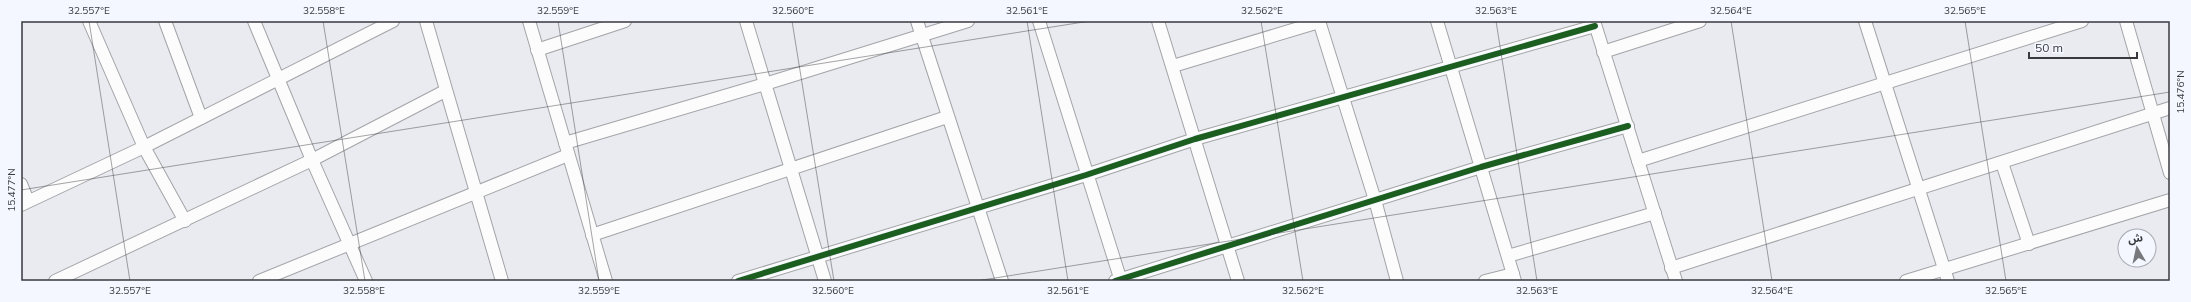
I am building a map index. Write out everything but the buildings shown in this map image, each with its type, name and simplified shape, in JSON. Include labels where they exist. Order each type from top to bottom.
[{"type":"street","points":[[89,21],[144,147],[185,221]]},
{"type":"street","points":[[165,21],[201,118]]},
{"type":"street","points":[[254,21],[277,79],[366,281]]},
{"type":"street","points":[[21,184],[25,203],[144,147],[393,21]]},
{"type":"street","points":[[426,21],[474,192],[502,281]]},
{"type":"street","points":[[529,21],[606,281]]},
{"type":"street","points":[[538,50],[625,21]]},
{"type":"street","points":[[746,21],[825,281]]},
{"type":"street","points":[[916,21],[1002,281]]},
{"type":"street","points":[[565,143],[765,84],[920,34],[968,21]]},
{"type":"street","points":[[1039,21],[1119,280],[1481,167],[1628,126]]},
{"type":"street","points":[[1158,21],[1229,246],[1238,281]]},
{"type":"street","points":[[1173,66],[1319,21],[1375,200],[1397,281]]},
{"type":"street","points":[[1437,21],[1514,278],[1485,281]]},
{"type":"street","points":[[1603,52],[1700,21]]},
{"type":"street","points":[[1865,21],[1884,83],[1920,189],[1946,275]]},
{"type":"street","points":[[1638,161],[2082,21]]},
{"type":"street","points":[[2126,21],[2170,174]]},
{"type":"street","points":[[738,281],[979,208],[1196,139],[1342,97],[1451,68],[1594,24],[1628,126],[1676,281]]},
{"type":"street","points":[[55,281],[312,160],[446,91]]},
{"type":"street","points":[[1671,268],[2170,108]]},
{"type":"street","points":[[592,235],[792,170],[948,117]]},
{"type":"street","points":[[259,281],[474,192],[568,155]]},
{"type":"street","points":[[2002,163],[2029,244]]},
{"type":"street","points":[[1906,281],[1946,275],[2029,244],[2170,200]]},
{"type":"street","points":[[1508,256],[1654,213]]},
{"type":"cycle path","points":[[738,281],[1086,175],[1195,139],[1595,26]]},
{"type":"cycle path","points":[[1115,281],[1481,167],[1628,126]]}]
